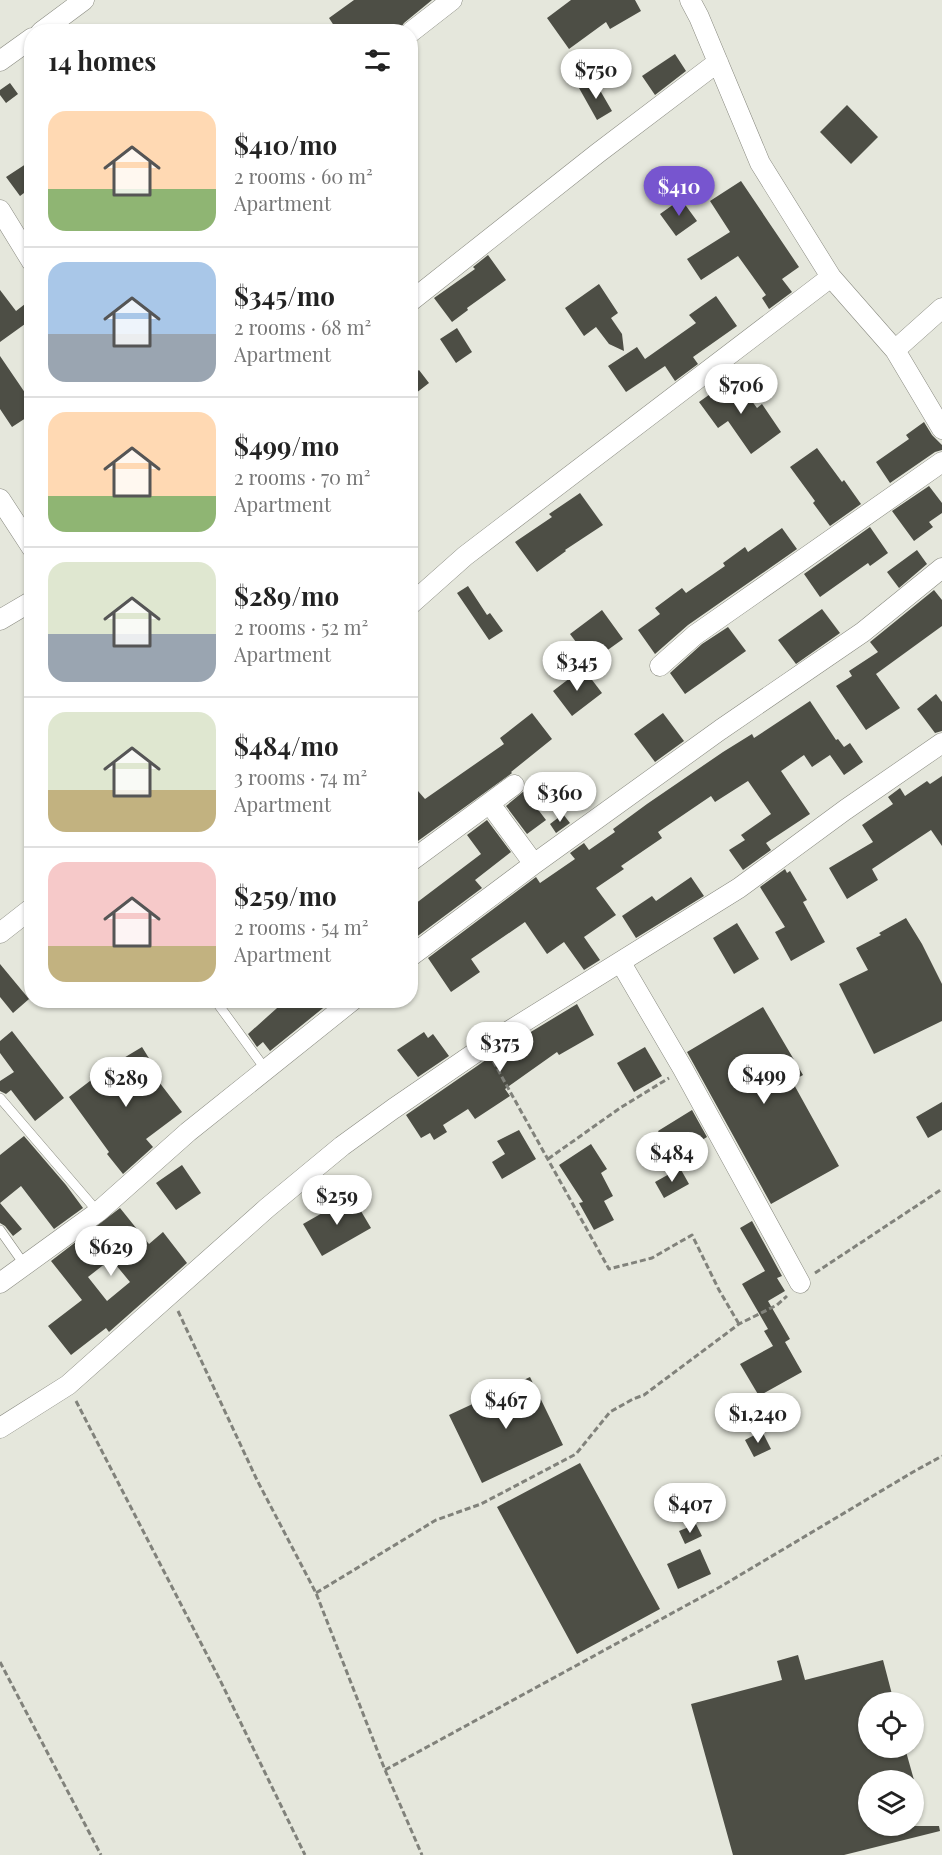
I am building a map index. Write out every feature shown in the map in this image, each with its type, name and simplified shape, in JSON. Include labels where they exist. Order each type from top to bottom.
[{"type":"street","points":[[52,24],[84,0]]},
{"type":"street","points":[[418,27],[452,0]]},
{"type":"street","points":[[690,0],[760,163],[831,277],[895,350],[942,429]]},
{"type":"street","points":[[0,60],[24,44]]},
{"type":"street","points":[[418,295],[718,62]]},
{"type":"street","points":[[0,210],[24,249]]},
{"type":"street","points":[[418,598],[465,556],[831,277]]},
{"type":"street","points":[[895,350],[942,308]]},
{"type":"street","points":[[660,666],[695,635],[942,462]]},
{"type":"street","points":[[0,499],[24,536]]},
{"type":"street","points":[[418,951],[720,730],[863,632],[942,568]]},
{"type":"street","points":[[0,620],[24,606]]},
{"type":"street","points":[[0,1428],[68,1385],[267,1208],[342,1146],[485,1046],[739,888],[844,810],[942,743]]},
{"type":"street","points":[[418,856],[514,785]]},
{"type":"street","points":[[490,804],[534,864]]},
{"type":"street","points":[[0,933],[24,914]]},
{"type":"street","points":[[621,963],[683,1069],[800,1283]]},
{"type":"street","points":[[0,1283],[98,1212],[188,1132],[343,1008]]},
{"type":"lane","points":[[221,1008],[266,1070]]},
{"type":"lane","points":[[0,1098],[98,1212]]},
{"type":"lane","points":[[0,1230],[24,1264]]},
{"type":"path","points":[[485,1046],[609,1269],[652,1258],[692,1235],[740,1324]]},
{"type":"path","points":[[548,1159],[620,1108],[683,1069]]},
{"type":"path","points":[[316,1593],[436,1520],[481,1504],[576,1454],[610,1412],[644,1395],[740,1324],[777,1305],[800,1283],[942,1190]]},
{"type":"path","points":[[170,1293],[257,1480],[316,1593],[385,1770],[422,1855]]},
{"type":"path","points":[[68,1385],[220,1680],[305,1855]]},
{"type":"path","points":[[385,1770],[720,1587],[942,1456]]},
{"type":"path","points":[[0,1662],[100,1855]]},
{"type":"building","points":[[354,0],[432,0],[403,24],[333,24],[329,18]]},
{"type":"building","points":[[571,0],[635,0],[641,11],[610,29],[606,22],[569,49],[547,18]]},
{"type":"building","points":[[675,54],[686,71],[655,95],[642,76]]},
{"type":"building","points":[[594,80],[612,111],[597,120],[579,88]]},
{"type":"building","points":[[10,83],[18,94],[6,103],[0,95],[0,90]]},
{"type":"building","points":[[847,105],[878,137],[851,164],[820,132]]},
{"type":"building","points":[[24,165],[24,193],[20,196],[6,177]]},
{"type":"building","points":[[741,181],[799,267],[782,279],[792,292],[769,309],[762,298],[766,295],[738,256],[701,280],[687,259],[730,232],[710,201]]},
{"type":"building","points":[[681,199],[697,221],[676,236],[660,214]]},
{"type":"building","points":[[488,255],[506,280],[467,308],[468,310],[452,322],[434,298],[475,269],[473,267]]},
{"type":"building","points":[[599,284],[618,313],[611,318],[622,334],[624,351],[609,344],[596,327],[584,336],[565,308]]},
{"type":"building","points":[[0,290],[16,311],[24,305],[24,325],[0,342]]},
{"type":"building","points":[[716,296],[737,326],[693,357],[698,364],[675,381],[665,366],[626,392],[608,366],[637,347],[645,359],[696,323],[689,315]]},
{"type":"building","points":[[457,328],[472,352],[456,363],[440,339]]},
{"type":"building","points":[[0,356],[24,391],[24,419],[12,427],[0,409]]},
{"type":"building","points":[[418,371],[429,383],[418,392]]},
{"type":"building","points":[[734,377],[757,408],[762,404],[781,432],[751,454],[728,421],[718,428],[699,402]]},
{"type":"building","points":[[924,422],[942,445],[942,450],[935,452],[890,483],[876,462],[909,439],[906,435]]},
{"type":"building","points":[[817,448],[861,504],[830,526],[790,467]]},
{"type":"building","points":[[929,486],[942,503],[942,513],[929,522],[933,527],[914,541],[892,511]]},
{"type":"building","points":[[580,493],[603,525],[537,572],[515,542],[552,517],[549,514]]},
{"type":"building","points":[[870,527],[888,553],[870,566],[868,563],[820,597],[804,574]]},
{"type":"building","points":[[782,528],[797,549],[688,625],[655,654],[638,630],[660,614],[655,608],[682,588],[686,593],[725,566],[723,563],[745,547],[748,552]]},
{"type":"building","points":[[917,550],[927,564],[899,588],[887,572]]},
{"type":"building","points":[[468,586],[487,615],[490,613],[503,631],[489,640],[457,593]]},
{"type":"building","points":[[934,590],[942,600],[942,626],[876,674],[900,708],[866,730],[836,686],[852,676],[849,671],[878,652],[870,642]]},
{"type":"building","points":[[822,609],[840,633],[796,664],[778,640]]},
{"type":"building","points":[[602,610],[623,639],[591,662],[570,634]]},
{"type":"building","points":[[728,627],[746,651],[685,694],[670,673],[702,644]]},
{"type":"building","points":[[583,668],[602,693],[572,716],[553,691]]},
{"type":"building","points":[[936,694],[942,702],[942,731],[935,733],[917,709]]},
{"type":"building","points":[[810,701],[836,740],[838,739],[844,747],[850,743],[863,762],[844,775],[830,755],[812,767],[804,755],[781,771],[810,814],[766,843],[771,850],[743,870],[729,850],[745,840],[741,835],[771,814],[748,781],[715,802],[711,796],[658,832],[662,838],[621,866],[624,869],[596,888],[616,915],[584,937],[600,960],[584,970],[564,942],[547,954],[525,922],[471,959],[480,972],[451,992],[428,958],[536,877],[540,883],[575,859],[570,853],[584,843],[589,850],[615,832],[613,829],[647,804],[723,752],[752,734],[754,738]]},
{"type":"building","points":[[532,713],[552,739],[512,773],[418,841],[418,791],[425,799],[504,744],[500,738]]},
{"type":"building","points":[[663,713],[684,741],[655,762],[634,734]]},
{"type":"building","points":[[942,776],[942,846],[931,830],[872,869],[878,880],[847,899],[829,868],[873,842],[862,825],[893,804],[888,797],[900,788],[905,796],[927,781],[930,784]]},
{"type":"building","points":[[524,791],[546,820],[527,834],[506,806]]},
{"type":"building","points":[[563,814],[570,823],[556,833],[550,824]]},
{"type":"building","points":[[487,820],[511,852],[475,880],[482,888],[418,936],[418,902],[481,854],[467,835]]},
{"type":"building","points":[[785,869],[787,873],[790,871],[807,900],[803,902],[825,942],[791,961],[775,932],[785,927],[760,887]]},
{"type":"building","points":[[691,877],[704,896],[636,938],[622,916],[652,896],[656,901]]},
{"type":"building","points":[[906,918],[942,984],[942,1021],[874,1054],[839,984],[868,970],[856,948]]},
{"type":"building","points":[[737,923],[759,959],[734,974],[713,938]]},
{"type":"building","points":[[0,964],[24,993],[24,1003],[13,1013],[0,997]]},
{"type":"building","points":[[577,1004],[594,1035],[559,1055],[557,1052],[505,1089],[510,1096],[475,1119],[468,1109],[443,1125],[447,1132],[434,1140],[430,1133],[421,1138],[406,1115],[496,1053]]},
{"type":"building","points":[[763,1007],[803,1075],[792,1081],[839,1166],[771,1204],[687,1052]]},
{"type":"building","points":[[277,1008],[323,1008],[270,1051],[263,1042],[257,1047],[248,1034]]},
{"type":"building","points":[[12,1031],[64,1098],[35,1121],[11,1090],[6,1094],[0,1091],[0,1081],[14,1072],[0,1053],[0,1041]]},
{"type":"building","points":[[424,1032],[428,1038],[433,1034],[449,1056],[418,1077],[397,1050]]},
{"type":"building","points":[[142,1047],[160,1076],[156,1078],[182,1112],[146,1139],[153,1147],[123,1174],[69,1097],[107,1068]]},
{"type":"building","points":[[645,1047],[662,1076],[634,1092],[617,1063]]},
{"type":"building","points":[[942,1102],[942,1130],[928,1138],[916,1117]]},
{"type":"building","points":[[692,1110],[707,1137],[673,1157],[658,1131]]},
{"type":"building","points":[[519,1130],[536,1159],[502,1179],[492,1162],[505,1154],[497,1141]]},
{"type":"building","points":[[24,1136],[83,1208],[54,1229],[21,1186],[0,1203],[0,1155]]},
{"type":"building","points":[[591,1144],[607,1169],[601,1173],[613,1196],[604,1201],[614,1220],[594,1230],[579,1203],[583,1202],[559,1165]]},
{"type":"building","points":[[182,1165],[201,1193],[176,1210],[156,1183]]},
{"type":"building","points":[[680,1168],[689,1184],[664,1198],[655,1182]]},
{"type":"building","points":[[352,1196],[371,1228],[322,1256],[303,1224]]},
{"type":"building","points":[[0,1203],[22,1229],[13,1236],[0,1223]]},
{"type":"building","points":[[120,1208],[149,1244],[163,1232],[187,1263],[109,1332],[106,1328],[71,1355],[48,1326],[82,1300],[51,1261]],"holes":[[[111,1259],[130,1282],[107,1301],[88,1277]]]},
{"type":"building","points":[[752,1221],[782,1276],[777,1278],[785,1291],[768,1301],[790,1339],[785,1342],[802,1372],[759,1396],[740,1364],[773,1346],[764,1331],[768,1329],[742,1284],[765,1271],[740,1228]]},
{"type":"building","points":[[530,1377],[563,1445],[482,1483],[449,1415]]},
{"type":"building","points":[[762,1431],[771,1449],[754,1457],[745,1440]]},
{"type":"building","points":[[580,1463],[660,1609],[577,1654],[497,1507]]},
{"type":"building","points":[[696,1524],[702,1536],[685,1544],[679,1531]]},
{"type":"building","points":[[700,1549],[711,1574],[678,1589],[667,1564]]},
{"type":"building","points":[[798,1655],[805,1680],[883,1660],[891,1692],[858,1692],[858,1758],[908,1758],[911,1770],[858,1770],[858,1836],[920,1836],[844,1855],[733,1855],[691,1704],[782,1680],[777,1661]]},
{"type":"building","points":[[924,1826],[939,1826],[940,1831],[924,1835]]}]
